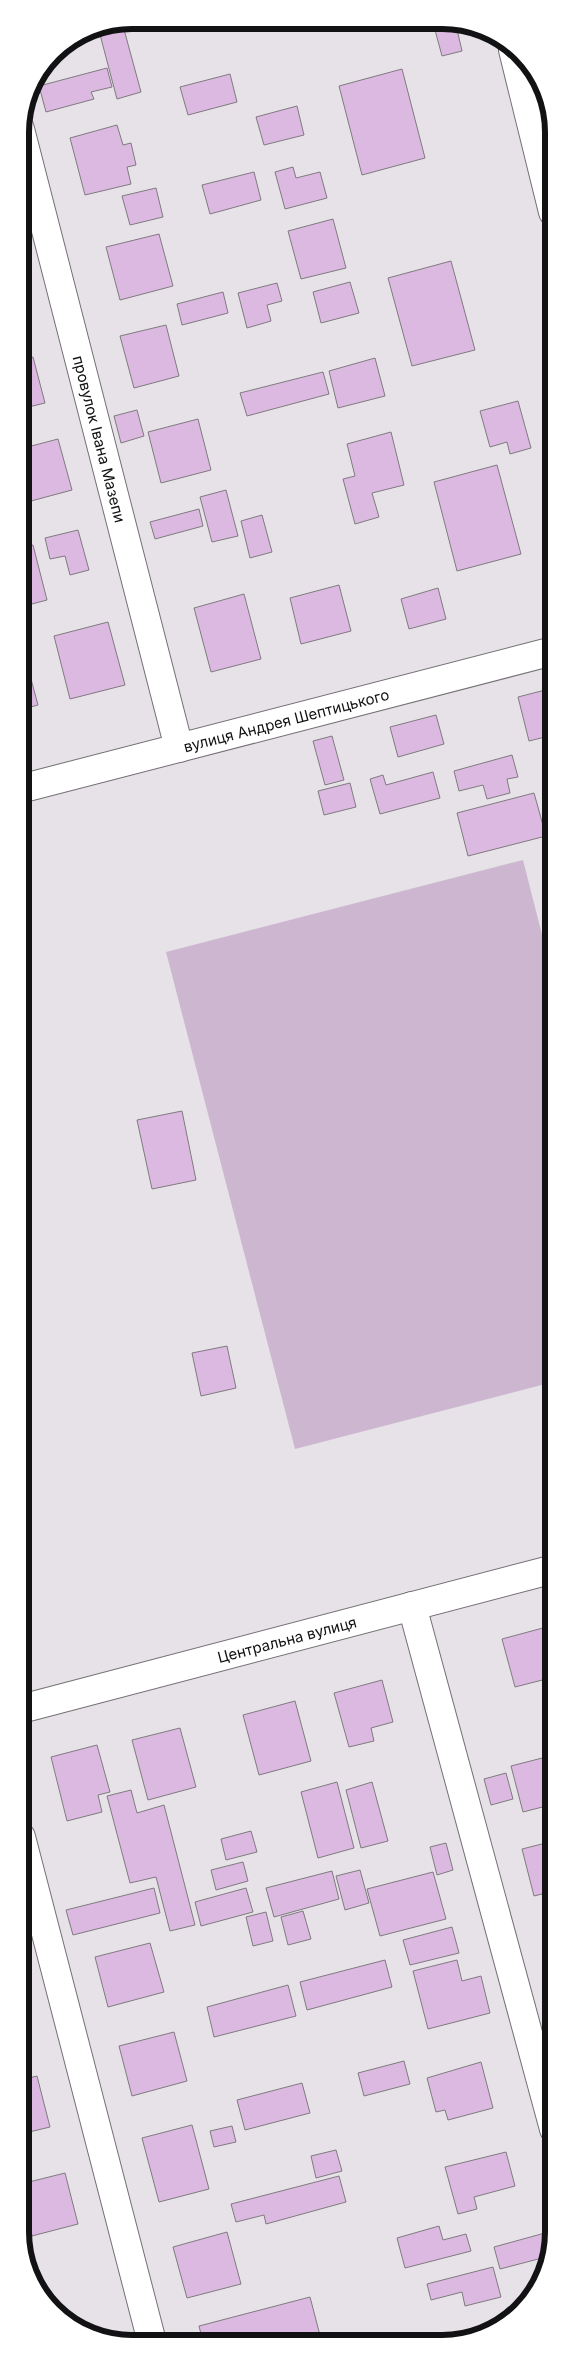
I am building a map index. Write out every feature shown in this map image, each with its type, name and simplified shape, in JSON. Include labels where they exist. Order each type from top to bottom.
[{"type":"street","points":[[515,59],[545,180]]},
{"type":"street","name":"провулок Івана Мазепи","points":[[29,164],[179,748]]},
{"type":"street","name":"вулиця Андрея Шептицького","points":[[29,787],[545,653]]},
{"type":"street","name":"Центральна вулиця","points":[[29,1707],[545,1571]]},
{"type":"street","points":[[412,1606],[545,2096]]},
{"type":"street","points":[[29,1869],[150,2335]]},
{"type":"shaded area","points":[[523,860],[545,947],[545,1384],[295,1449],[166,952]]},
{"type":"building","points":[[124,29],[141,92],[117,99],[100,34]]},
{"type":"building","points":[[435,30],[457,30],[462,51],[442,56]]},
{"type":"building","points":[[107,68],[112,87],[91,92],[94,99],[46,112],[40,86]]},
{"type":"building","points":[[402,69],[425,158],[362,175],[339,86]]},
{"type":"building","points":[[230,74],[237,102],[188,115],[180,87]]},
{"type":"building","points":[[297,106],[304,135],[264,145],[256,117]]},
{"type":"building","points":[[117,125],[123,145],[131,143],[136,165],[127,167],[131,184],[85,195],[70,138]]},
{"type":"building","points":[[293,167],[296,178],[320,172],[327,198],[285,209],[275,172]]},
{"type":"building","points":[[254,172],[261,200],[210,214],[202,185]]},
{"type":"building","points":[[156,188],[163,217],[130,225],[122,196]]},
{"type":"building","points":[[333,219],[346,268],[301,279],[288,231]]},
{"type":"building","points":[[159,234],[173,286],[120,300],[106,247]]},
{"type":"building","points":[[451,261],[475,350],[412,366],[388,278]]},
{"type":"building","points":[[350,282],[359,313],[321,323],[313,292]]},
{"type":"building","points":[[277,283],[282,301],[267,305],[271,321],[247,328],[238,293]]},
{"type":"building","points":[[223,292],[228,313],[182,325],[177,304]]},
{"type":"building","points":[[166,325],[179,376],[134,388],[120,336]]},
{"type":"building","points":[[33,357],[45,403],[29,407],[29,358]]},
{"type":"building","points":[[375,358],[385,396],[338,408],[329,371]]},
{"type":"building","points":[[323,372],[329,394],[247,416],[240,393]]},
{"type":"building","points":[[518,401],[531,448],[510,454],[507,442],[490,447],[480,411]]},
{"type":"building","points":[[137,410],[144,436],[121,443],[114,416]]},
{"type":"building","points":[[198,419],[211,470],[161,483],[148,432]]},
{"type":"building","points":[[391,432],[404,485],[372,493],[379,517],[355,524],[343,479],[355,476],[347,444]]},
{"type":"building","points":[[58,439],[72,490],[29,502],[29,447]]},
{"type":"building","points":[[497,465],[521,554],[457,571],[434,482]]},
{"type":"building","points":[[226,490],[238,536],[212,542],[200,497]]},
{"type":"building","points":[[199,509],[203,526],[155,539],[150,522]]},
{"type":"building","points":[[262,515],[272,552],[250,558],[241,521]]},
{"type":"building","points":[[78,530],[89,570],[70,575],[65,556],[50,559],[45,538]]},
{"type":"building","points":[[33,545],[47,600],[29,605],[29,546]]},
{"type":"building","points":[[339,585],[351,631],[301,644],[290,598]]},
{"type":"building","points":[[438,588],[446,619],[409,629],[401,599]]},
{"type":"building","points":[[244,594],[261,659],[211,672],[194,608]]},
{"type":"building","points":[[108,622],[125,685],[70,699],[54,636]]},
{"type":"building","points":[[29,672],[38,705],[29,708]]},
{"type":"building","points":[[545,690],[545,737],[529,741],[518,697]]},
{"type":"building","points":[[436,715],[444,744],[398,757],[390,727]]},
{"type":"building","points":[[332,736],[344,780],[325,785],[313,741]]},
{"type":"building","points":[[512,755],[518,777],[507,779],[510,793],[487,799],[483,785],[459,791],[454,771]]},
{"type":"building","points":[[433,772],[440,798],[380,814],[370,779],[383,775],[386,785]]},
{"type":"building","points":[[350,783],[356,807],[324,815],[318,791]]},
{"type":"building","points":[[534,793],[545,836],[468,856],[457,813]]},
{"type":"building","points":[[182,1111],[196,1180],[152,1189],[137,1120]]},
{"type":"building","points":[[227,1346],[236,1388],[201,1396],[192,1353]]},
{"type":"building","points":[[545,1627],[545,1679],[515,1687],[502,1639]]},
{"type":"building","points":[[382,1680],[393,1722],[371,1728],[374,1741],[349,1747],[334,1693]]},
{"type":"building","points":[[295,1701],[311,1761],[259,1775],[243,1715]]},
{"type":"building","points":[[180,1728],[196,1787],[148,1800],[132,1740]]},
{"type":"building","points":[[97,1745],[110,1792],[98,1795],[102,1812],[67,1821],[51,1757]]},
{"type":"building","points":[[545,1757],[545,1806],[523,1812],[511,1766]]},
{"type":"building","points":[[506,1773],[513,1799],[491,1805],[484,1779]]},
{"type":"building","points":[[337,1782],[354,1848],[318,1858],[301,1792]]},
{"type":"building","points":[[372,1782],[388,1841],[361,1848],[346,1790]]},
{"type":"building","points":[[131,1790],[137,1813],[164,1805],[195,1925],[170,1931],[156,1877],[130,1883],[107,1796]]},
{"type":"building","points":[[251,1831],[257,1852],[226,1860],[221,1839]]},
{"type":"building","points":[[446,1843],[453,1870],[437,1875],[430,1847]]},
{"type":"building","points":[[545,1843],[545,1893],[534,1896],[522,1849]]},
{"type":"building","points":[[243,1862],[248,1881],[216,1890],[211,1870]]},
{"type":"building","points":[[360,1870],[369,1903],[345,1910],[336,1876]]},
{"type":"building","points":[[332,1871],[339,1899],[274,1917],[266,1888]]},
{"type":"building","points":[[433,1872],[446,1919],[380,1936],[367,1889]]},
{"type":"building","points":[[154,1888],[160,1913],[73,1935],[66,1910]]},
{"type":"building","points":[[246,1888],[253,1912],[201,1926],[195,1902]]},
{"type":"building","points":[[303,1911],[311,1939],[288,1945],[281,1917]]},
{"type":"building","points":[[266,1912],[273,1941],[253,1946],[246,1917]]},
{"type":"building","points":[[452,1927],[459,1953],[410,1965],[403,1940]]},
{"type":"building","points":[[150,1943],[164,1992],[108,2007],[95,1957]]},
{"type":"building","points":[[385,1960],[392,1987],[307,2010],[300,1982]]},
{"type":"building","points":[[457,1960],[462,1981],[481,1976],[490,2013],[428,2029],[413,1971]]},
{"type":"building","points":[[288,1985],[296,2016],[214,2037],[207,2007]]},
{"type":"building","points":[[174,2032],[187,2081],[132,2096],[119,2046]]},
{"type":"building","points":[[404,2061],[410,2084],[364,2096],[358,2073]]},
{"type":"building","points":[[481,2062],[493,2108],[448,2120],[445,2110],[436,2112],[427,2078]]},
{"type":"building","points":[[37,2076],[50,2127],[29,2132],[29,2078]]},
{"type":"building","points":[[302,2083],[310,2113],[245,2130],[237,2100]]},
{"type":"building","points":[[192,2125],[209,2189],[159,2202],[142,2138]]},
{"type":"building","points":[[232,2126],[236,2142],[214,2147],[210,2131]]},
{"type":"building","points":[[336,2150],[342,2171],[316,2178],[311,2156]]},
{"type":"building","points":[[506,2152],[515,2186],[474,2197],[477,2209],[458,2214],[445,2167]]},
{"type":"building","points":[[65,2173],[78,2224],[29,2237],[29,2182]]},
{"type":"building","points":[[339,2176],[346,2202],[266,2224],[264,2215],[236,2222],[231,2204]]},
{"type":"building","points":[[439,2226],[443,2240],[466,2234],[471,2251],[405,2268],[397,2238]]},
{"type":"building","points":[[227,2232],[241,2284],[187,2298],[173,2247]]},
{"type":"building","points":[[545,2233],[542,2258],[500,2269],[494,2247]]},
{"type":"building","points":[[493,2267],[501,2297],[465,2306],[462,2292],[431,2300],[427,2284]]},
{"type":"building","points":[[310,2297],[320,2335],[201,2335],[199,2326]]}]
